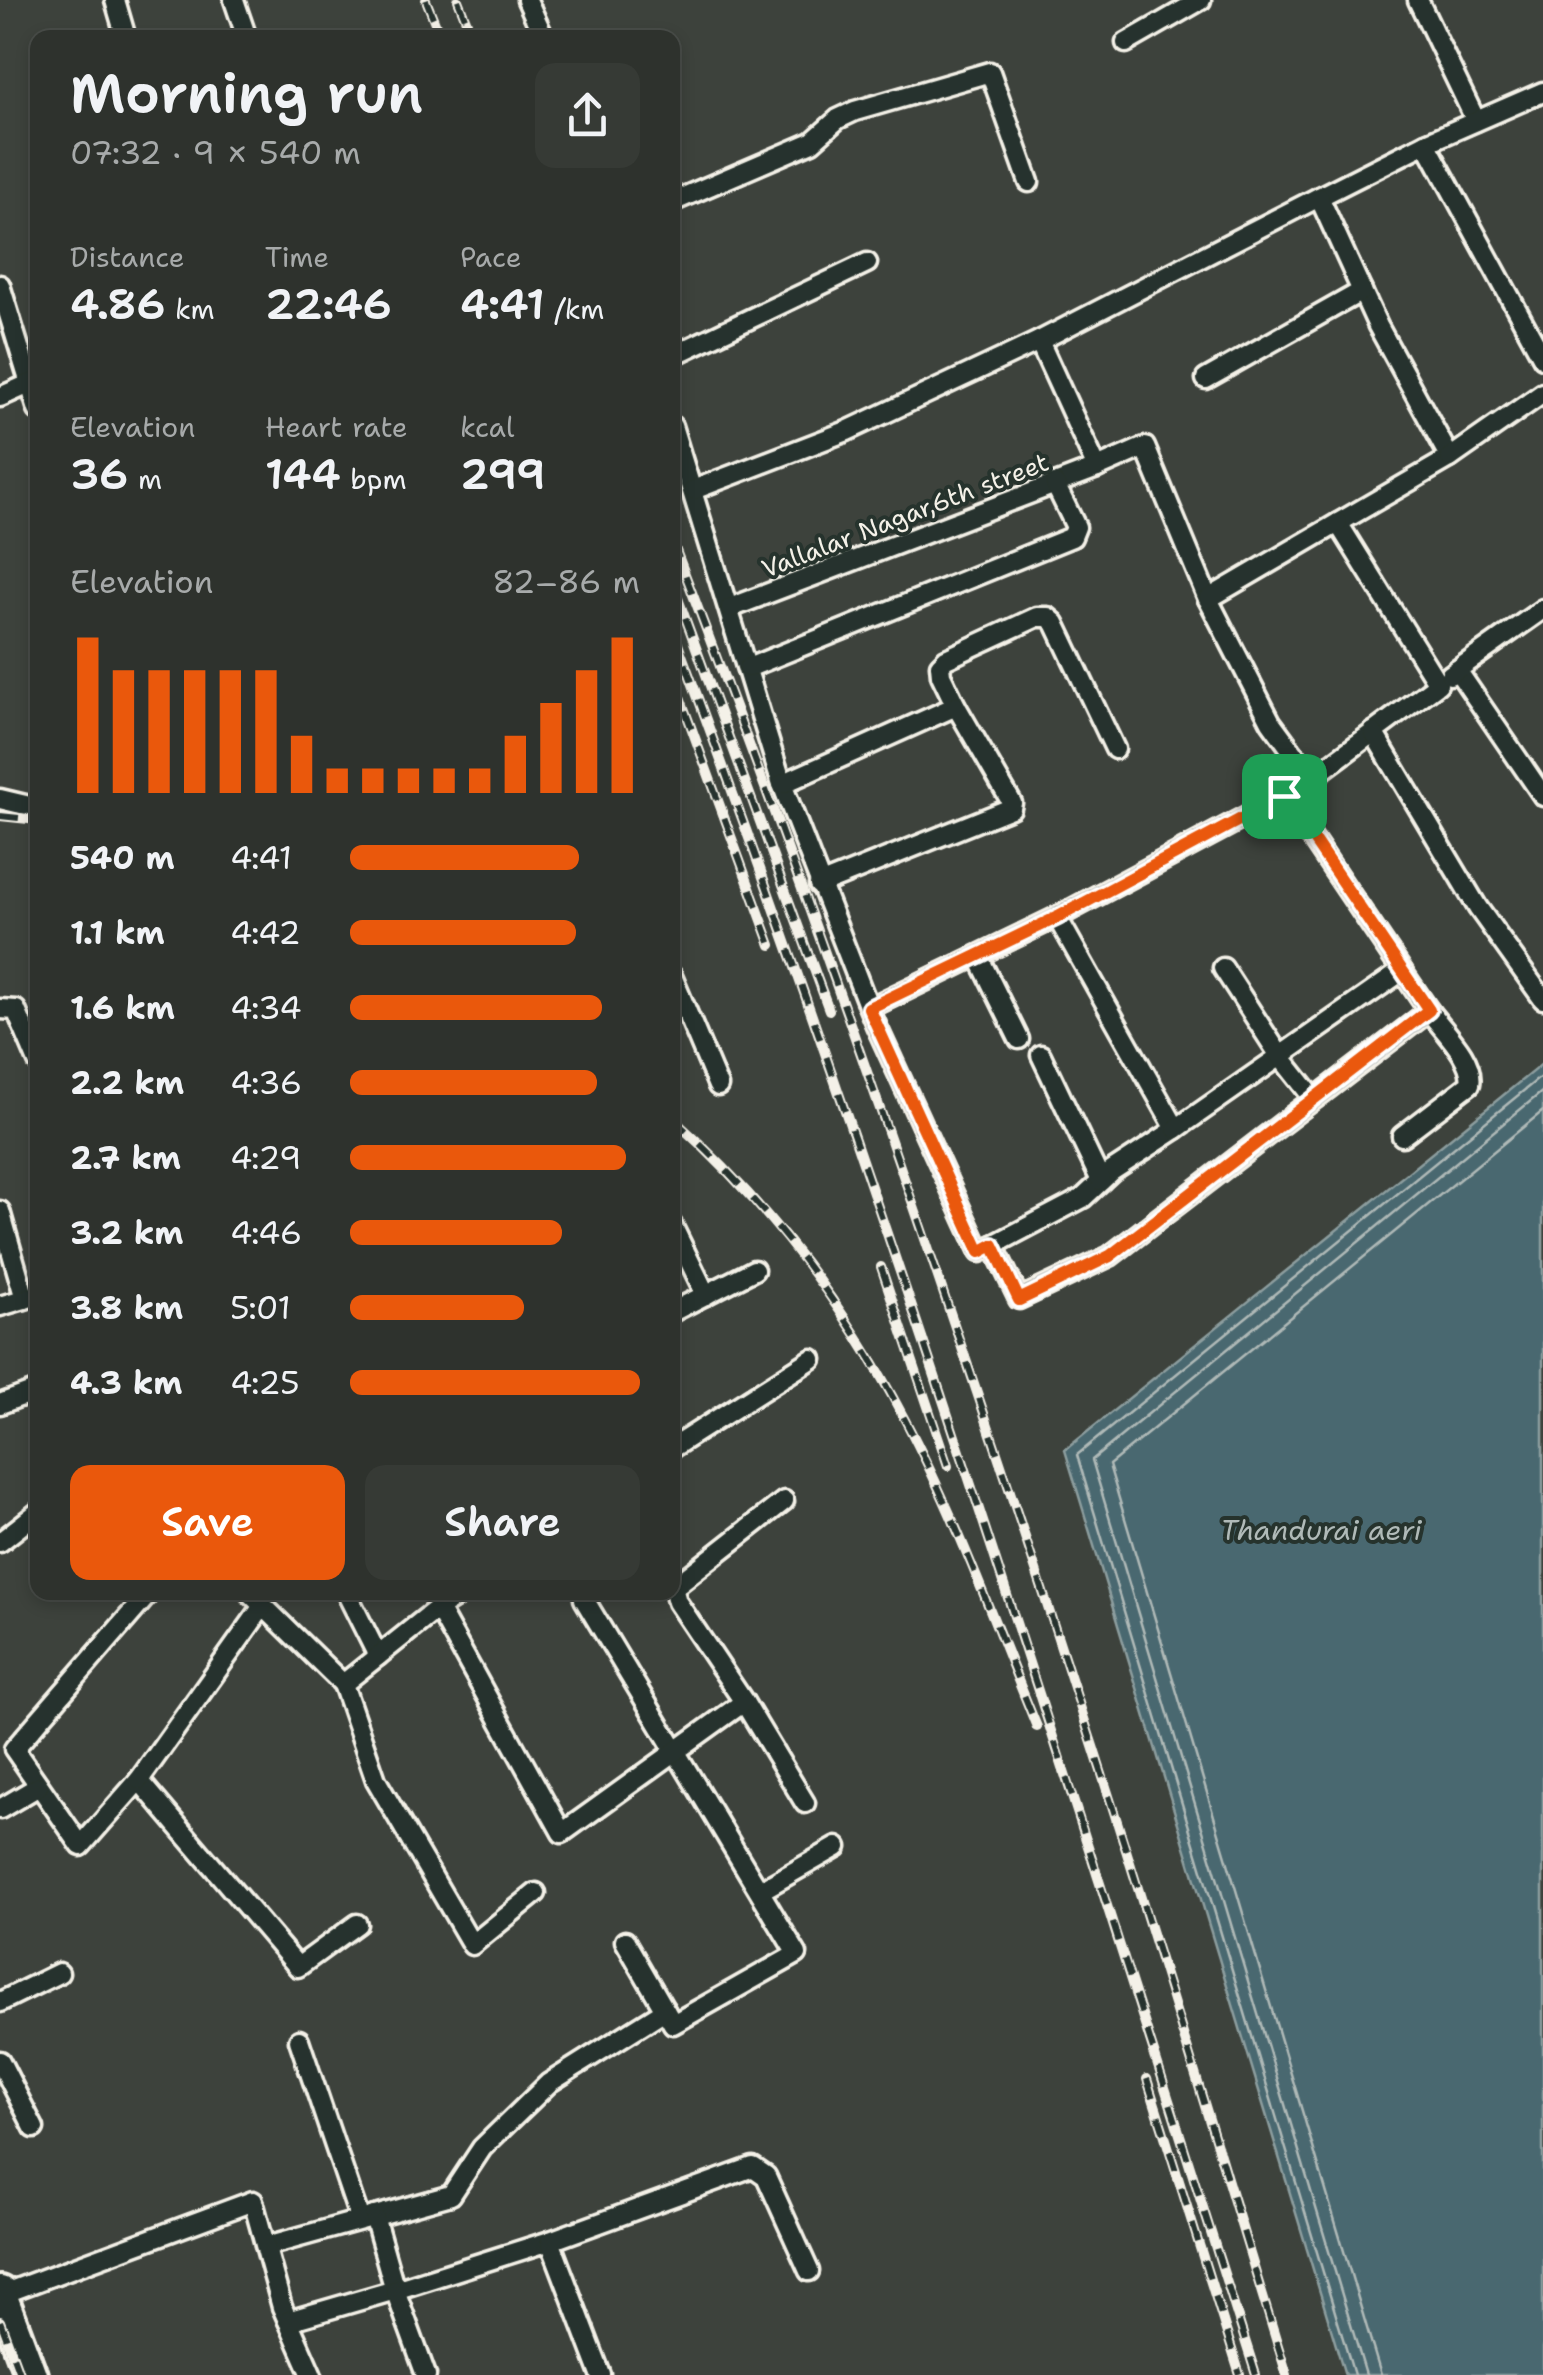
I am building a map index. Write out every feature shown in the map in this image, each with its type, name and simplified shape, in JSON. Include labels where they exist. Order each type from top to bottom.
[{"type":"highway","points":[[0,2294],[31,2375]]},
{"type":"street","points":[[115,0],[124,30]]},
{"type":"street","points":[[234,0],[243,30]]},
{"type":"street","points":[[527,0],[540,30]]},
{"type":"street","points":[[1126,44],[1201,0]]},
{"type":"street","points":[[1418,0],[1476,121]]},
{"type":"street","points":[[680,199],[812,142],[838,119],[855,111],[990,72],[1029,182]]},
{"type":"street","points":[[693,490],[847,431],[1039,340],[1426,144],[1543,92]]},
{"type":"street","points":[[1426,144],[1543,358]]},
{"type":"street","points":[[1319,197],[1362,291],[1450,458]]},
{"type":"street","points":[[680,352],[866,262]]},
{"type":"street","points":[[0,285],[30,373]]},
{"type":"street","points":[[1206,379],[1362,291]]},
{"type":"street","points":[[1039,340],[1097,468]]},
{"type":"street","points":[[0,396],[30,383]]},
{"type":"street","points":[[1312,778],[1271,722],[1208,598],[1450,458],[1543,393]]},
{"type":"street","name":"Vallalar Nagar,6th street","points":[[730,608],[1097,468],[1144,446],[1208,598]]},
{"type":"street","points":[[680,450],[782,784],[819,885],[869,1008],[980,1252],[1083,1198],[1102,1180],[1402,972]]},
{"type":"street","points":[[748,668],[1068,540],[1076,533],[1076,527],[1055,484]]},
{"type":"street","points":[[1338,523],[1438,684]]},
{"type":"street","points":[[869,1008],[1058,917],[1284,796],[1543,608]]},
{"type":"street","points":[[819,885],[1011,808],[1012,802],[956,706],[940,665],[1038,616],[1048,617],[1060,633],[1115,749]]},
{"type":"street","points":[[1457,670],[1543,796]]},
{"type":"street","points":[[782,784],[956,706]]},
{"type":"street","points":[[1373,732],[1478,908],[1543,999]]},
{"type":"street","points":[[1284,796],[1472,1073],[1470,1084],[1402,1136]]},
{"type":"street","points":[[0,799],[30,806]]},
{"type":"street","points":[[1058,917],[1176,1129]]},
{"type":"street","points":[[978,956],[1019,1039]]},
{"type":"street","points":[[1223,968],[1280,1056],[1314,1099]]},
{"type":"street","points":[[680,995],[718,1086]]},
{"type":"street","points":[[0,1010],[16,1010],[30,1043]]},
{"type":"street","points":[[993,1245],[1019,1300],[1110,1256],[1429,1010]]},
{"type":"street","points":[[1041,1055],[1102,1180]]},
{"type":"street","points":[[0,1211],[30,1294]]},
{"type":"street","points":[[680,1241],[706,1295]]},
{"type":"street","points":[[680,1308],[754,1270]]},
{"type":"street","points":[[0,1306],[30,1297]]},
{"type":"street","points":[[680,1443],[812,1359]]},
{"type":"street","points":[[0,1404],[30,1393]]},
{"type":"street","points":[[680,1582],[784,1502]]},
{"type":"street","points":[[0,1542],[30,1518]]},
{"type":"street","points":[[143,1600],[14,1749],[81,1846],[139,1780],[263,1606]]},
{"type":"street","points":[[257,1600],[343,1684],[376,1780],[472,1945],[536,1894]]},
{"type":"street","points":[[350,1600],[378,1656]]},
{"type":"street","points":[[343,1684],[451,1600]]},
{"type":"street","points":[[585,1600],[797,1954],[673,2024],[625,1941]]},
{"type":"street","points":[[677,1600],[806,1803]]},
{"type":"street","points":[[438,1608],[562,1833],[744,1702]]},
{"type":"street","points":[[139,1780],[298,1967],[357,1924]]},
{"type":"street","points":[[0,1808],[40,1786]]},
{"type":"street","points":[[760,1891],[837,1846]]},
{"type":"street","points":[[0,2002],[59,1973]]},
{"type":"street","points":[[267,2246],[451,2195],[482,2148],[549,2082],[664,2010]]},
{"type":"street","points":[[299,2040],[426,2375]]},
{"type":"street","points":[[0,2061],[34,2128]]},
{"type":"street","points":[[288,2321],[550,2241],[754,2167],[766,2176],[809,2271]]},
{"type":"street","points":[[0,2294],[253,2202],[288,2321],[312,2375]]},
{"type":"street","points":[[550,2241],[601,2375]]},
{"type":"water","name":"Thandurai aeri","points":[[1543,1063],[1543,2375],[1345,2375],[1065,1450]]},
{"type":"railway","points":[[426,0],[438,30]]},
{"type":"railway","points":[[458,0],[470,30]]},
{"type":"railway","points":[[680,561],[836,984],[991,1433],[1140,1894],[1287,2375]]},
{"type":"railway","points":[[680,604],[829,1010]]},
{"type":"railway","points":[[680,650],[902,1279],[1047,1717],[1256,2375]]},
{"type":"railway","points":[[680,697],[771,945]]},
{"type":"railway","points":[[0,816],[30,819]]},
{"type":"railway","points":[[680,1126],[772,1221],[830,1296],[881,1376],[941,1493],[1037,1727]]},
{"type":"railway","points":[[881,1267],[948,1466]]},
{"type":"railway","points":[[1147,2079],[1240,2375]]},
{"type":"railway","points":[[0,2321],[20,2375]]},
{"type":"route","points":[[1284,796],[1429,1010],[1110,1256],[1019,1300],[993,1245],[980,1252],[869,1008],[1058,917],[1284,796]]}]
